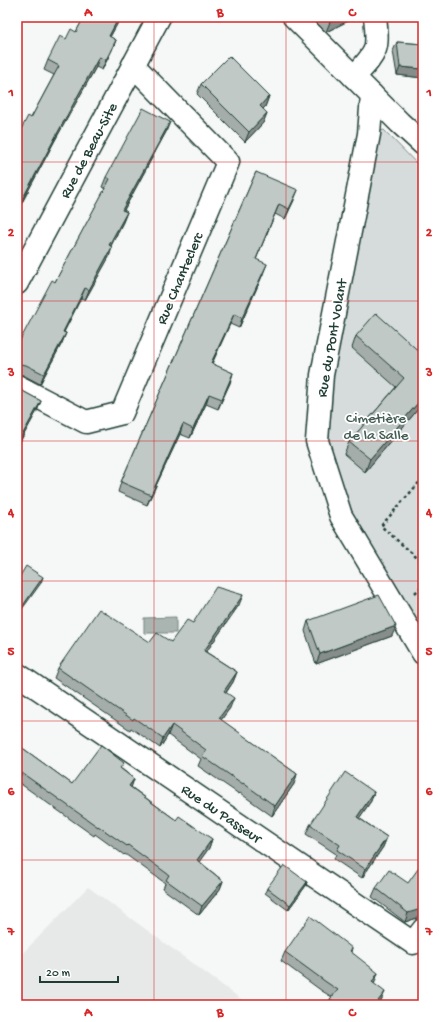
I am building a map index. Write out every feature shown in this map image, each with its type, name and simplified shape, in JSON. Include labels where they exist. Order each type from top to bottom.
[{"type":"street","name":"Rue de Beau-Site","points":[[17,283],[159,17]]},
{"type":"street","points":[[294,17],[354,78],[423,144]]},
{"type":"street","points":[[354,78],[369,61],[377,46],[375,17]]},
{"type":"street","name":"Rue Chanteclerc","points":[[17,386],[86,422],[122,413],[228,162],[133,65]]},
{"type":"street","name":"Rue du Pont Volant","points":[[372,95],[369,134],[322,375],[317,441],[341,516],[423,654]]},
{"type":"street","name":"Rue du Passeur","points":[[17,674],[413,943],[423,930]]},
{"type":"path","points":[[423,478],[381,526],[423,562]]},
{"type":"shaded area","points":[[176,617],[176,633],[144,633],[144,618]]},
{"type":"shaded area","points":[[88,887],[249,1005],[17,1005],[17,959]]},
{"type":"green space","name":"Cimetière de la Salle","points":[[384,130],[423,170],[423,636],[361,535],[344,491],[327,430],[331,368],[380,131]]},
{"type":"building","points":[[84,17],[119,17],[109,36],[116,40],[106,60],[99,57],[17,209],[17,137],[28,116],[31,118],[59,66],[48,60],[60,36],[66,39],[71,29],[76,32]]},
{"type":"building","points":[[324,17],[341,17],[330,22]]},
{"type":"building","points":[[397,42],[423,44],[423,69],[400,67]]},
{"type":"building","points":[[229,56],[269,96],[260,106],[267,113],[249,132],[201,84]]},
{"type":"building","points":[[143,108],[170,122],[122,210],[127,212],[109,245],[112,247],[89,290],[85,288],[63,332],[66,333],[44,374],[26,365],[17,365],[17,346],[52,280],[55,282],[110,179],[106,177]]},
{"type":"building","points":[[256,172],[298,190],[289,209],[279,204],[256,259],[267,264],[242,318],[234,314],[211,363],[233,373],[222,399],[209,394],[193,429],[183,424],[151,495],[121,482]]},
{"type":"building","points":[[376,313],[423,355],[423,397],[370,459],[349,442],[404,378],[356,336]]},
{"type":"building","points":[[17,388],[41,401],[20,439],[17,437]]},
{"type":"building","points":[[26,566],[43,577],[17,614],[17,581]]},
{"type":"building","points":[[216,587],[243,595],[204,651],[237,672],[224,691],[234,698],[219,718],[297,774],[275,806],[202,756],[206,750],[172,725],[163,738],[134,718],[133,720],[58,668],[99,609],[150,642],[157,633],[171,642],[187,620],[193,623]]},
{"type":"building","points":[[379,595],[396,626],[320,654],[308,621]]},
{"type":"building","points":[[17,744],[72,784],[101,745],[124,763],[120,768],[134,779],[129,786],[176,820],[179,816],[212,839],[197,860],[223,881],[202,906],[166,880],[169,875],[128,845],[127,846],[98,827],[22,773],[20,775],[17,772]]},
{"type":"building","points":[[345,772],[374,792],[357,817],[387,837],[365,869],[337,850],[340,845],[310,825]]},
{"type":"building","points":[[423,862],[423,906],[421,909],[408,913],[376,888],[389,870],[408,883]]},
{"type":"building","points":[[284,865],[307,882],[290,905],[267,888]]},
{"type":"building","points":[[310,916],[352,948],[350,951],[378,973],[372,982],[385,992],[378,1001],[383,1005],[339,1005],[330,999],[338,990],[285,952]]}]
